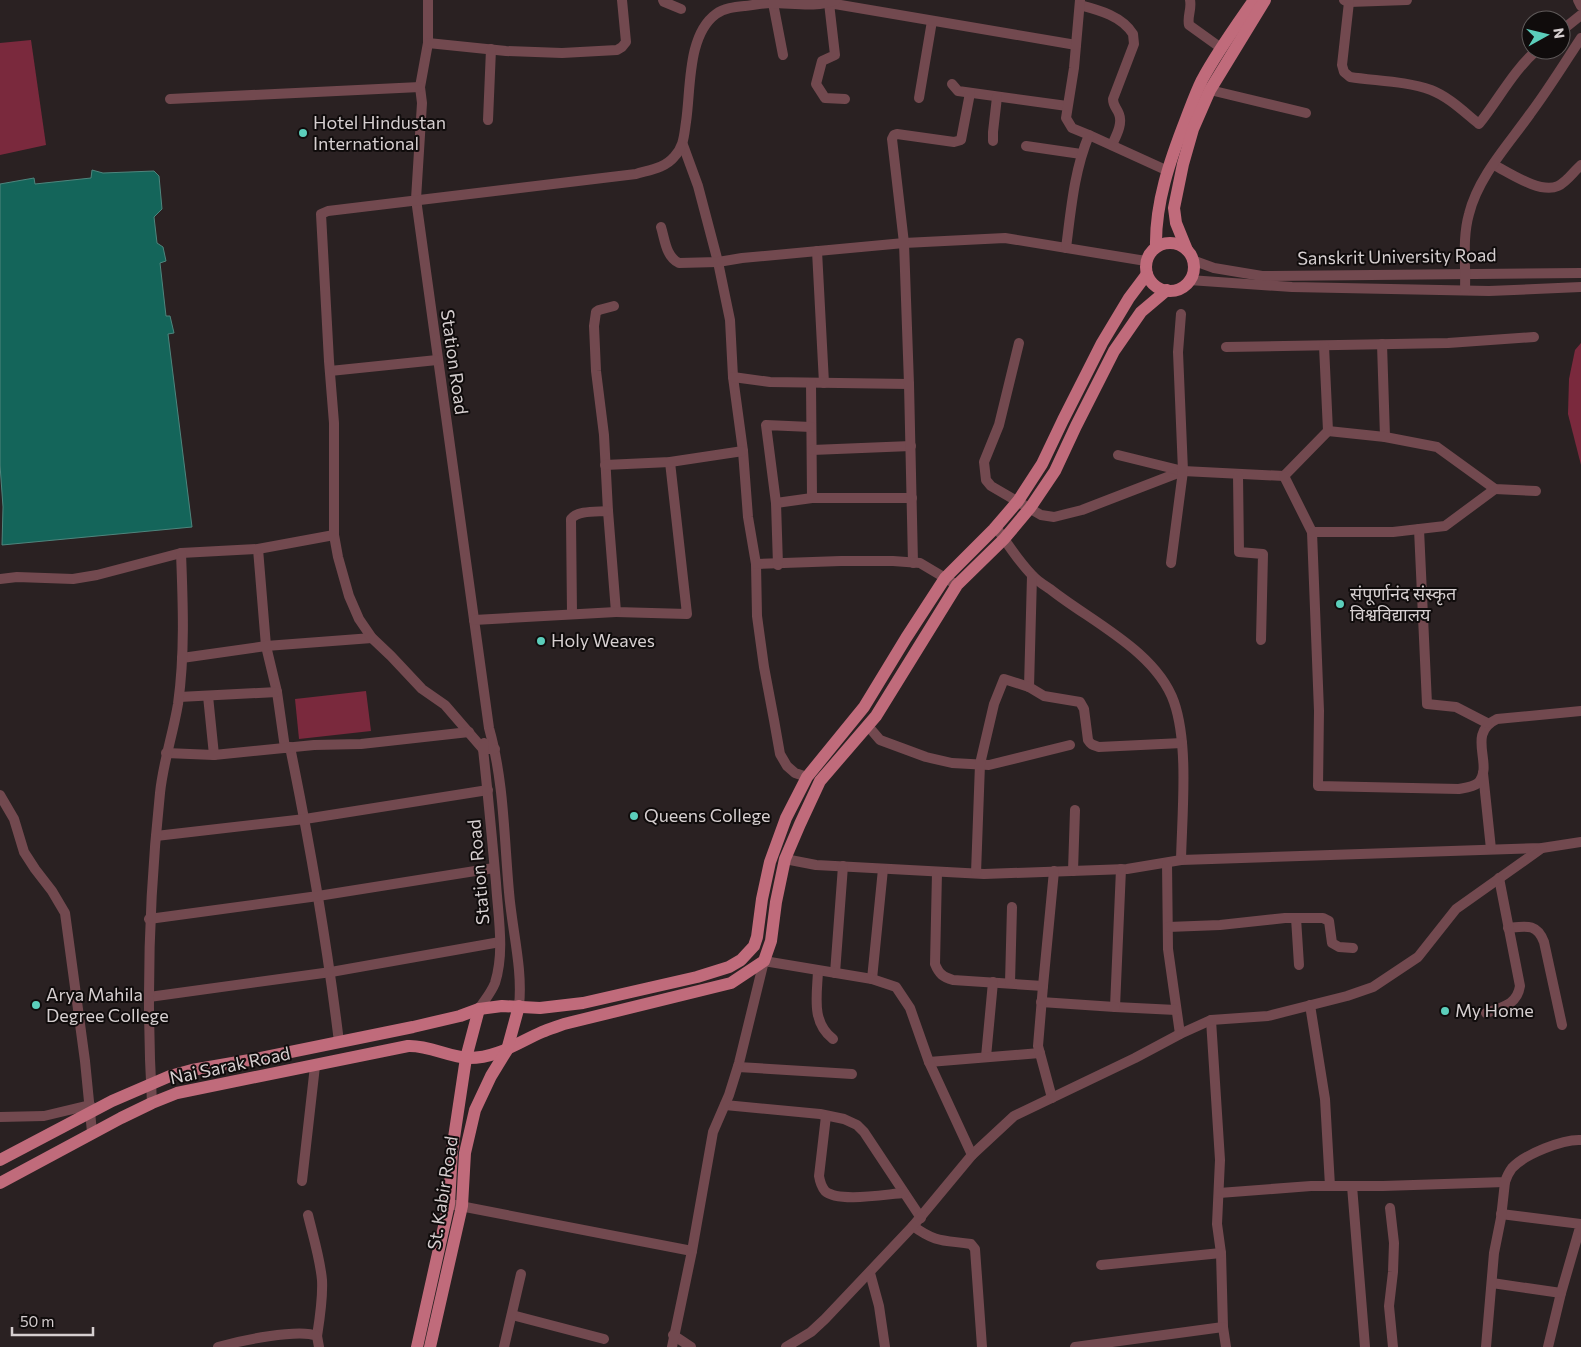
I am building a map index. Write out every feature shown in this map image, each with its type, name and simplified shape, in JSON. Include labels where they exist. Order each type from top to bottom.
[{"type":"main road","points":[[1156,247],[1158,207],[1179,137],[1201,82],[1220,48],[1254,0]]},
{"type":"main road","points":[[1190,255],[1180,245],[1172,243],[1156,247],[1150,254],[1146,267],[1154,285],[1167,290],[1181,288],[1190,280],[1192,273],[1190,255],[1176,223],[1174,208],[1183,164],[1193,129],[1210,90],[1265,0]]},
{"type":"main road","name":"Nai Sarak Road","points":[[0,1160],[90,1108],[170,1076],[192,1070],[413,1027],[460,1016],[479,1009],[502,1006],[540,1008],[583,1004],[698,976],[730,967],[741,960],[754,946],[770,862],[786,818],[807,777],[864,707],[945,578],[1018,502],[1042,464],[1112,326],[1146,267]]},
{"type":"main road","points":[[466,1058],[479,1057],[506,1050],[541,1032],[564,1024],[731,983],[764,961],[772,941],[776,902],[785,859],[820,781],[876,716],[957,585],[1004,539],[1030,508],[1055,471],[1114,351],[1141,312],[1167,290]]},
{"type":"main road","points":[[1112,326],[1125,335]]},
{"type":"main road","name":"St. Kabir Road","points":[[430,1347],[465,1153],[475,1110],[506,1050],[519,1006]]},
{"type":"main road","name":"St. Kabir Road","points":[[417,1347],[456,1205],[452,1152],[466,1058],[479,1009]]},
{"type":"main road","name":"Nai Sarak Road","points":[[0,1183],[92,1132],[152,1103],[198,1088],[267,1076],[408,1046],[418,1046],[466,1058]]},
{"type":"main road","points":[[26,1146],[35,1163]]},
{"type":"street","name":"Station Road","points":[[428,0],[428,43],[420,87],[422,103],[416,199],[489,728],[495,749],[501,789],[509,894],[521,988],[519,1006]]},
{"type":"street","points":[[428,43],[531,53],[617,50],[626,42],[622,0]]},
{"type":"street","points":[[663,0],[681,9]]},
{"type":"street","points":[[1190,0],[1192,6],[1188,18],[1189,25],[1220,48]]},
{"type":"street","points":[[1407,0],[1390,2],[1346,1],[1342,65],[1346,75],[1431,90],[1443,96],[1480,124],[1511,77],[1526,60]]},
{"type":"street","points":[[1578,0],[1581,6]]},
{"type":"street","points":[[833,1],[835,55],[822,61],[816,84],[825,98],[845,99]]},
{"type":"street","points":[[495,749],[483,749],[445,705],[422,689],[372,638],[359,619],[349,596],[334,535],[334,423],[321,214],[328,211],[416,199],[636,174],[660,167],[674,159],[683,145],[693,58],[699,37],[708,22],[717,13],[731,8],[771,2],[814,5],[833,1],[932,21],[1076,45]]},
{"type":"street","points":[[771,2],[783,55]]},
{"type":"street","points":[[1112,145],[1121,122],[1113,104],[1113,99],[1134,44],[1133,34],[1112,16],[1080,3],[1074,68],[1066,118],[1069,124],[1072,128],[1168,172]]},
{"type":"street","points":[[1571,23],[1581,15]]},
{"type":"street","points":[[918,98],[932,21]]},
{"type":"street","points":[[1465,290],[1465,229],[1476,192],[1581,38]]},
{"type":"street","points":[[488,120],[491,49]]},
{"type":"street","points":[[952,84],[958,91],[1068,106]]},
{"type":"street","points":[[170,99],[420,87]]},
{"type":"street","points":[[1210,90],[1306,113]]},
{"type":"street","points":[[913,562],[904,243],[892,139],[897,134],[958,142],[962,136],[970,93]]},
{"type":"street","points":[[993,141],[992,132],[997,97]]},
{"type":"street","points":[[1066,248],[1081,154],[1089,135]]},
{"type":"street","points":[[683,145],[698,186],[718,262],[730,320],[733,377],[743,450],[748,517],[756,564],[758,616],[764,667],[780,754],[795,774],[807,777]]},
{"type":"street","points":[[1026,146],[1081,154]]},
{"type":"street","points":[[1494,165],[1529,183],[1551,188],[1560,186],[1581,165]]},
{"type":"street","points":[[662,227],[668,251],[673,260],[679,263],[718,262],[742,258],[904,243],[1005,238],[1066,248],[1146,267]]},
{"type":"street","points":[[817,252],[824,383]]},
{"type":"street","name":"Sanskrit University Road","points":[[1190,255],[1216,269],[1262,276],[1581,273]]},
{"type":"street","points":[[1215,282],[1216,269]]},
{"type":"street","name":"Sanskrit University Road","points":[[1190,280],[1292,287],[1490,292],[1581,287]]},
{"type":"street","points":[[614,306],[599,310],[595,316],[596,371],[604,435],[616,612]]},
{"type":"street","points":[[1171,563],[1183,471],[1178,352],[1180,314]]},
{"type":"street","points":[[1226,347],[1448,343],[1534,337]]},
{"type":"street","points":[[1019,343],[999,425],[984,462],[986,480],[991,486],[1041,515],[1054,516],[1069,514],[1183,471]]},
{"type":"street","points":[[1382,344],[1385,437]]},
{"type":"street","points":[[1118,454],[1183,471],[1284,476],[1328,431],[1324,346]]},
{"type":"street","points":[[330,371],[437,360]]},
{"type":"street","points":[[733,377],[770,382],[909,384]]},
{"type":"street","points":[[810,383],[812,498]]},
{"type":"street","points":[[778,565],[776,503],[766,425],[811,427]]},
{"type":"street","points":[[1328,431],[1385,437],[1437,446],[1495,489],[1536,491]]},
{"type":"street","points":[[812,450],[911,446]]},
{"type":"street","points":[[605,465],[670,462],[743,450]]},
{"type":"street","points":[[474,620],[616,612],[687,614],[670,462]]},
{"type":"street","points":[[1238,475],[1238,552],[1263,554],[1262,640]]},
{"type":"street","points":[[1284,476],[1312,532],[1319,711],[1318,786],[1459,790],[1478,783],[1483,773]]},
{"type":"street","points":[[1312,532],[1393,532],[1445,526],[1495,489]]},
{"type":"street","points":[[776,503],[812,498],[912,498]]},
{"type":"street","points":[[572,614],[571,519],[574,515],[608,511]]},
{"type":"street","points":[[996,526],[1032,576],[1123,641],[1146,661],[1162,679],[1174,702],[1182,743],[1181,860]]},
{"type":"street","points":[[1419,529],[1428,704],[1456,707],[1487,723]]},
{"type":"street","points":[[0,579],[17,577],[73,579],[97,575],[181,553],[258,549],[334,535]]},
{"type":"street","points":[[258,549],[266,646],[305,820],[331,972],[339,1042]]},
{"type":"street","points":[[152,1103],[148,998],[149,919],[160,792],[166,753],[175,717],[182,658],[181,553]]},
{"type":"street","points":[[756,564],[778,565],[841,561],[913,562],[920,563],[957,585]]},
{"type":"street","points":[[1029,687],[1032,576]]},
{"type":"street","points":[[182,658],[266,646],[372,638]]},
{"type":"street","points":[[976,873],[980,764],[994,704],[1004,679],[1029,687],[1044,696],[1080,702],[1084,709],[1090,744],[1099,747],[1182,743]]},
{"type":"street","points":[[178,697],[277,692]]},
{"type":"street","points":[[208,696],[214,756]]},
{"type":"street","points":[[1491,849],[1483,773],[1482,730],[1487,723],[1497,719],[1581,711]]},
{"type":"street","points":[[868,726],[880,740],[926,757],[952,763],[989,765],[1070,745]]},
{"type":"street","name":"Station Road","points":[[479,1009],[495,981],[500,942],[483,749],[489,728]]},
{"type":"street","points":[[166,753],[214,756],[288,748],[361,744],[469,732]]},
{"type":"street","points":[[156,836],[305,820],[488,790]]},
{"type":"street","points":[[0,795],[14,819],[24,852],[65,913],[92,1132]]},
{"type":"street","points":[[1073,871],[1075,810]]},
{"type":"street","points":[[785,859],[816,865],[937,872],[1054,872],[1121,870],[1181,860],[1542,848],[1581,842]]},
{"type":"street","points":[[786,1347],[811,1332],[870,1273],[921,1218],[972,1155],[1014,1116],[1211,1020],[1268,1016],[1347,996],[1373,987],[1418,957],[1456,909],[1542,848]]},
{"type":"street","points":[[1167,863],[1168,949],[1180,1034]]},
{"type":"street","points":[[834,974],[843,866]]},
{"type":"street","points":[[149,919],[318,896],[494,868]]},
{"type":"street","points":[[872,979],[883,869]]},
{"type":"street","points":[[1115,1007],[1121,870]]},
{"type":"street","points":[[937,872],[935,964],[939,973],[945,978],[953,980],[1042,986]]},
{"type":"street","points":[[1052,1098],[1038,1046],[1042,986],[1054,872]]},
{"type":"street","points":[[1486,1013],[1515,1000],[1519,994],[1520,986],[1498,878]]},
{"type":"street","points":[[1010,983],[1012,907]]},
{"type":"street","points":[[1168,927],[1220,925],[1296,918],[1327,919],[1330,924],[1332,943],[1339,947],[1353,948]]},
{"type":"street","points":[[1296,918],[1300,965]]},
{"type":"street","points":[[1508,928],[1529,926],[1541,934],[1562,1025]]},
{"type":"street","points":[[148,998],[331,972],[500,942]]},
{"type":"street","points":[[672,1347],[692,1251],[713,1132],[725,1105],[738,1067],[764,961],[872,979],[896,987],[910,1008],[929,1062],[972,1155]]},
{"type":"street","points":[[818,971],[817,1016],[820,1026],[833,1039]]},
{"type":"street","points":[[986,1057],[993,982]]},
{"type":"street","points":[[1041,1002],[1176,1010]]},
{"type":"street","points":[[1310,1005],[1325,1099],[1330,1186]]},
{"type":"street","points":[[1211,1020],[1220,1160],[1217,1224],[1221,1253],[1223,1326],[1226,1347]]},
{"type":"street","points":[[929,1062],[1040,1053]]},
{"type":"street","points":[[302,1181],[315,1066]]},
{"type":"street","points":[[738,1067],[852,1074]]},
{"type":"street","points":[[725,1105],[826,1116],[857,1125],[864,1132],[921,1218]]},
{"type":"street","points":[[0,1117],[44,1116],[90,1108]]},
{"type":"street","points":[[826,1116],[819,1176],[821,1186],[827,1192],[836,1196],[848,1197],[904,1193]]},
{"type":"street","points":[[1486,1347],[1494,1253],[1505,1182],[1509,1172],[1518,1163],[1554,1144],[1569,1140],[1581,1140]]},
{"type":"street","points":[[1219,1193],[1330,1186],[1505,1182]]},
{"type":"street","points":[[1352,1186],[1365,1347]]},
{"type":"street","points":[[456,1205],[692,1251]]},
{"type":"street","points":[[1390,1208],[1394,1257],[1389,1306],[1393,1347]]},
{"type":"street","points":[[1501,1214],[1581,1224],[1548,1347]]},
{"type":"street","points":[[308,1215],[318,1255],[322,1282],[317,1336],[319,1347]]},
{"type":"street","points":[[913,1226],[927,1237],[936,1240],[971,1244],[975,1249],[982,1347]]},
{"type":"street","points":[[1101,1265],[1221,1253]]},
{"type":"street","points":[[870,1273],[879,1306],[885,1347]]},
{"type":"street","points":[[504,1347],[520,1274]]},
{"type":"street","points":[[1492,1283],[1561,1293]]},
{"type":"street","points":[[512,1315],[604,1339]]},
{"type":"street","points":[[1075,1347],[1223,1326]]},
{"type":"street","points":[[218,1347],[238,1342],[304,1333],[317,1336]]},
{"type":"street","points":[[673,1335],[691,1347]]},
{"type":"shaded area","points":[[31,40],[46,145],[0,155],[0,43]]},
{"type":"shaded area","points":[[92,170],[103,173],[154,171],[159,176],[162,209],[154,217],[157,243],[163,247],[166,261],[160,263],[166,316],[170,316],[174,333],[168,334],[192,527],[2,545],[3,507],[0,465],[0,184],[34,178],[35,184],[91,178]]},
{"type":"shaded area","points":[[1581,343],[1581,465],[1568,414],[1569,379],[1575,350]]},
{"type":"shaded area","points":[[366,691],[371,731],[299,739],[295,699]]},
{"type":"place","name":"Hotel Hindustan International","points":[[303,133]]},
{"type":"place","name":"संपूर्णानंद संस्कृत विश्वविद्यालय","points":[[1340,604]]},
{"type":"place","name":"Holy Weaves","points":[[541,641]]},
{"type":"place","name":"Queens College","points":[[634,816]]},
{"type":"place","name":"Arya Mahila Degree College","points":[[36,1005]]},
{"type":"place","name":"My Home","points":[[1445,1011]]}]
